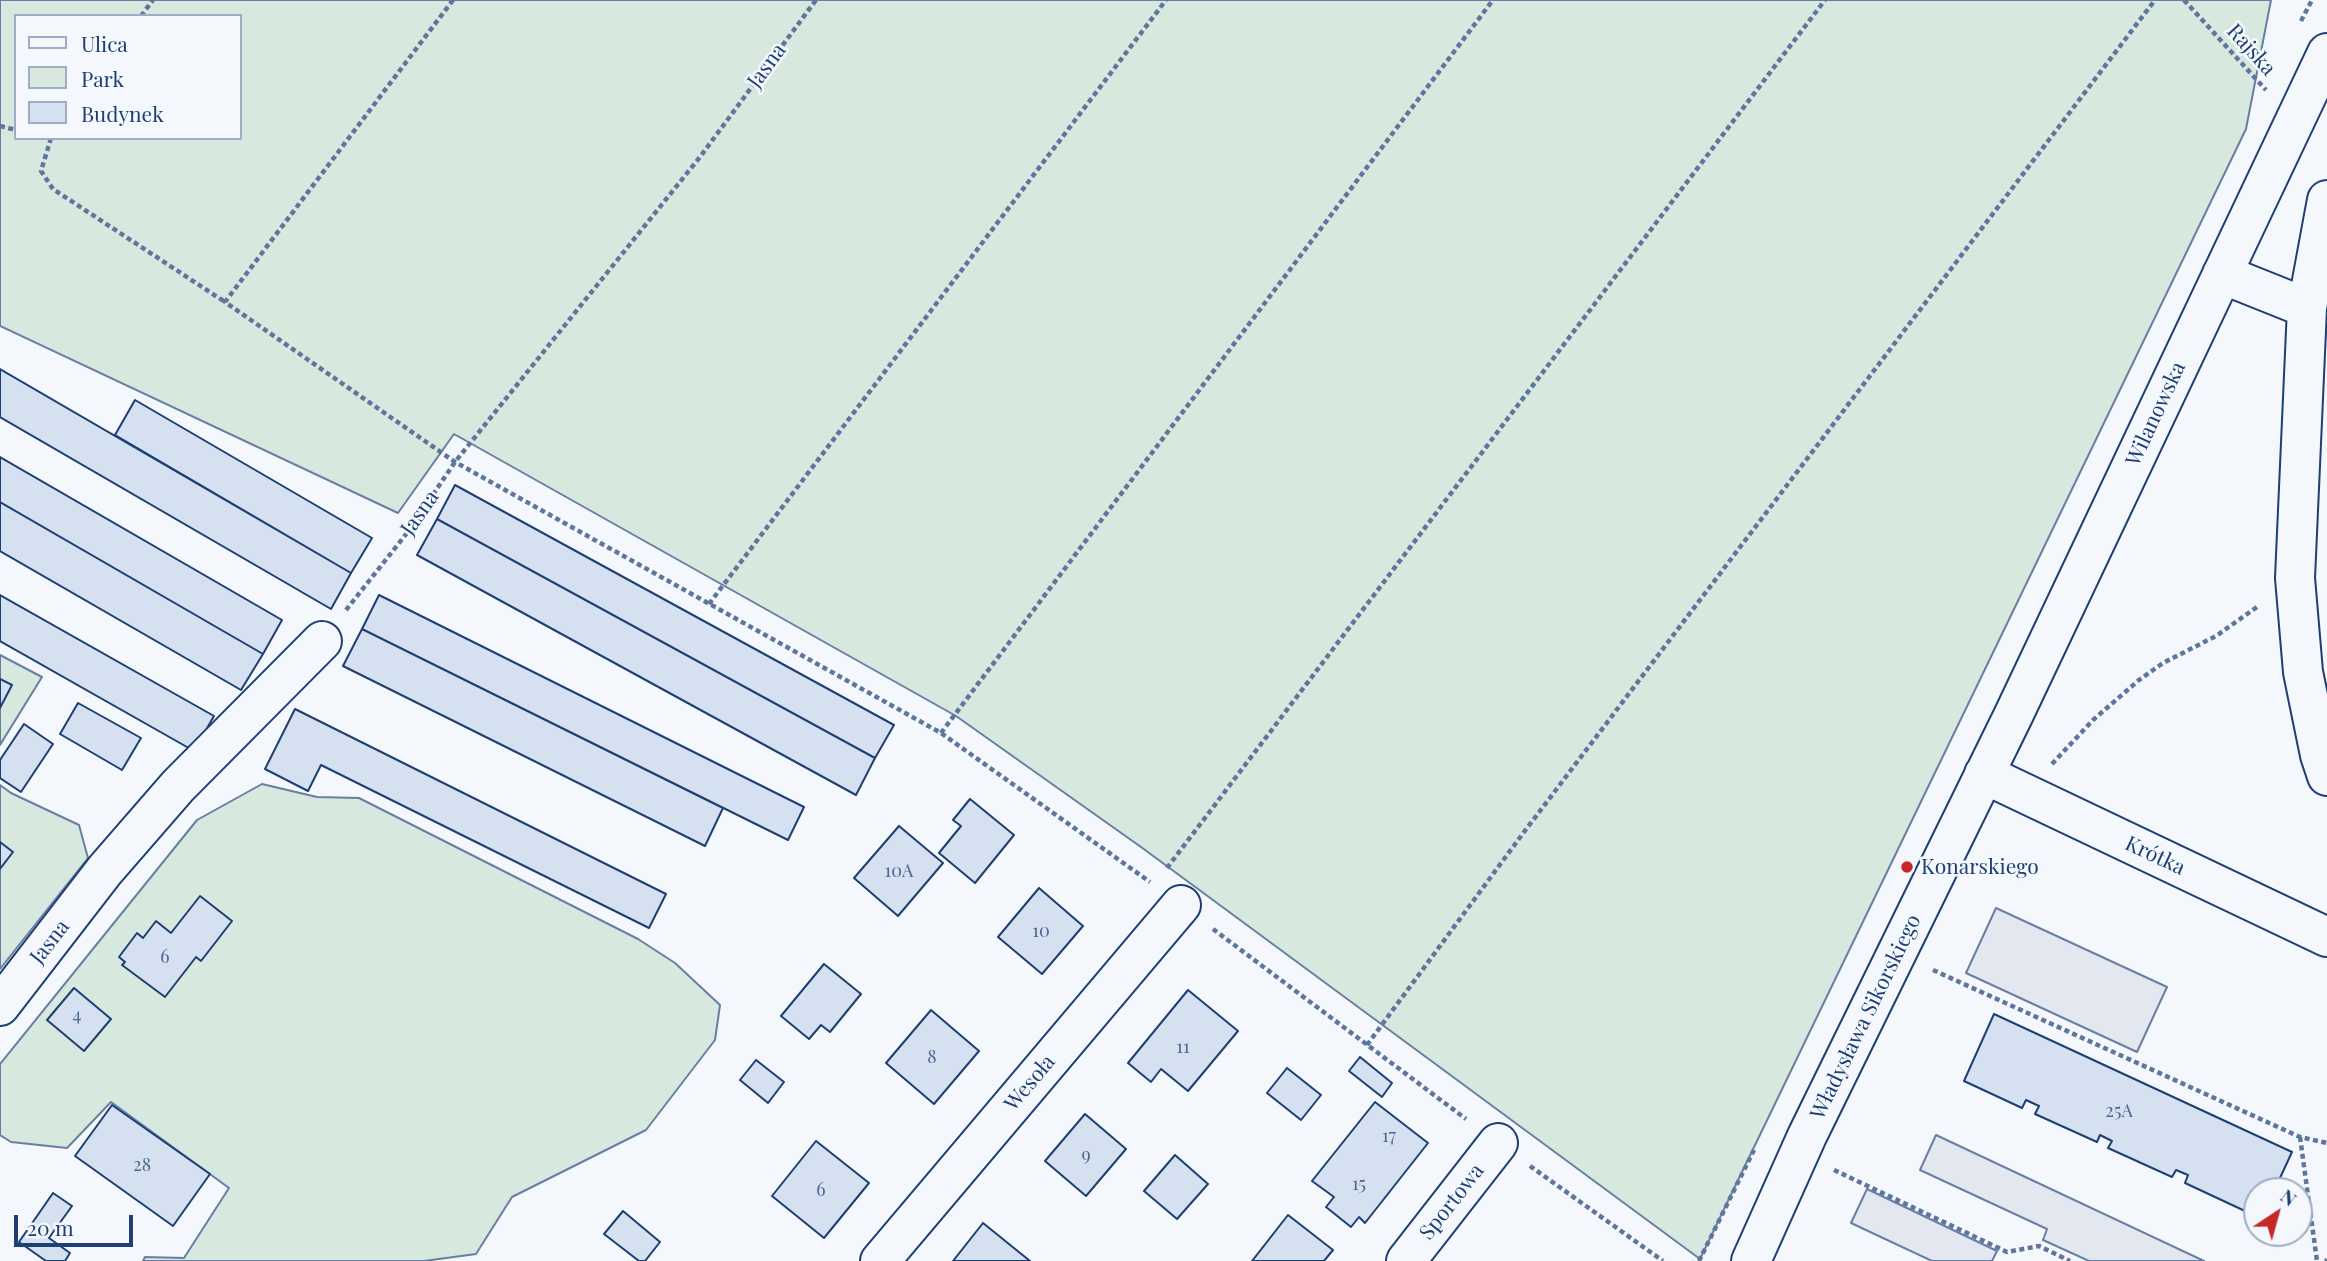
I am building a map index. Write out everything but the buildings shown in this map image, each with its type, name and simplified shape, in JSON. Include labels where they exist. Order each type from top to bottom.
[{"type":"street","name":"Wilanowska","points":[[1984,774],[2327,53]]},
{"type":"street","points":[[2327,200],[2307,308],[2295,578],[2303,671],[2320,755],[2327,776]]},
{"type":"street","points":[[2222,274],[2307,308]]},
{"type":"street","name":"Jasna","points":[[0,1006],[105,870],[178,786],[322,641]]},
{"type":"street","name":"Krótka","points":[[1984,774],[2327,937]]},
{"type":"street","name":"Władysława Sikorskiego","points":[[1751,1261],[1807,1136],[1984,774]]},
{"type":"street","name":"Wesoła","points":[[880,1261],[1167,895]]},
{"type":"street","name":"Sportowa","points":[[1406,1261],[1498,1143]]},
{"type":"path","points":[[225,302],[453,0]]},
{"type":"path","name":"Jasna","points":[[322,641],[407,533],[454,463],[700,157],[816,0]]},
{"type":"path","points":[[709,604],[1166,0]]},
{"type":"path","points":[[941,733],[1493,0]]},
{"type":"path","points":[[1167,895],[1825,0]]},
{"type":"path","points":[[1367,1045],[1532,821],[2155,0]]},
{"type":"path","name":"Rajska","points":[[2184,0],[2295,122]]},
{"type":"path","points":[[50,140],[41,171],[53,189],[225,302],[454,463],[941,733],[1167,895],[1498,1143],[1663,1261]]},
{"type":"path","points":[[2045,771],[2093,720],[2139,680],[2163,663],[2216,636],[2295,578]]},
{"type":"path","points":[[1929,968],[2300,1138],[2327,1143]]},
{"type":"path","points":[[2300,1138],[2318,1261]]},
{"type":"path","points":[[1828,1182],[1838,1162]]},
{"type":"path","points":[[1834,1170],[2007,1252],[2039,1246],[2070,1261]]},
{"type":"green space","points":[[0,0],[2271,0],[2246,129],[1700,1259],[1141,847],[956,716],[454,434],[398,513],[0,326]]},
{"type":"green space","points":[[0,655],[42,677],[0,745]]},
{"type":"green space","points":[[262,784],[317,797],[359,798],[638,939],[675,963],[720,1005],[715,1040],[646,1130],[512,1197],[476,1254],[424,1261],[143,1261],[145,1257],[184,1258],[229,1188],[111,1102],[67,1148],[11,1142],[0,1135],[0,1064],[197,820]]},
{"type":"green space","points":[[0,785],[11,793],[79,825],[88,858],[0,969]]},
{"type":"shaded area","points":[[1996,908],[2167,987],[2137,1052],[1966,973]]},
{"type":"shaded area","points":[[1936,1135],[2204,1261],[2089,1261],[2043,1240],[2047,1229],[1920,1170]]},
{"type":"shaded area","points":[[1867,1189],[1997,1251],[1992,1261],[1932,1261],[1851,1223]]},
{"type":"place","name":"Konarskiego","points":[[1907,867]]}]
